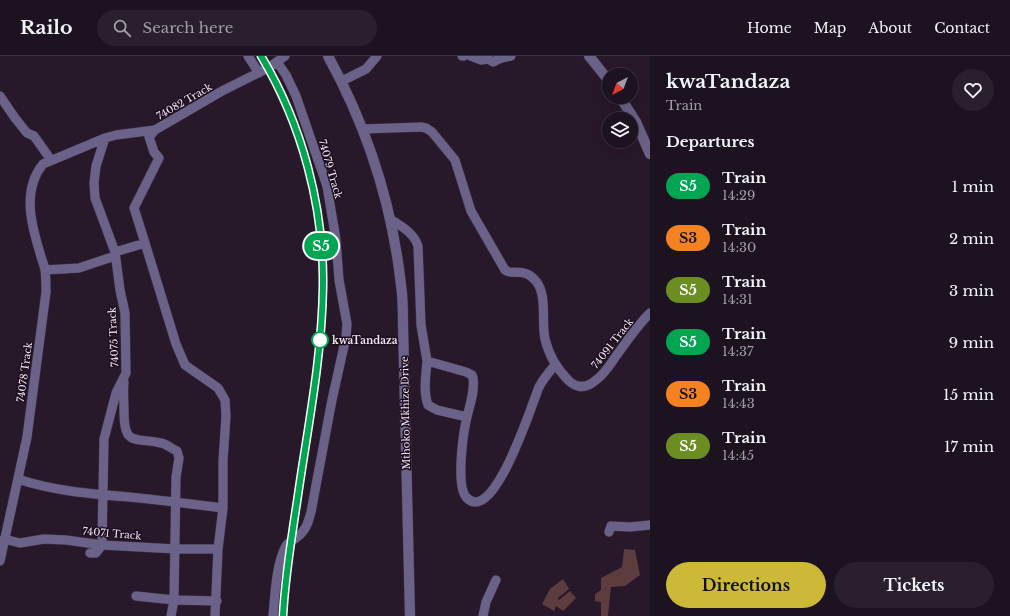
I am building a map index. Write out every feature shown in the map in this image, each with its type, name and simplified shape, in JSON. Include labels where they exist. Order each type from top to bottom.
[{"type":"street","points":[[248,56],[259,73]]},
{"type":"street","name":"74082 Track","points":[[32,186],[37,171],[43,164],[105,138],[116,135],[155,130],[185,112],[259,73],[285,56]]},
{"type":"street","name":"Mthoko Mkhize Drive","points":[[328,56],[342,81],[363,130],[377,169],[390,219],[402,286],[410,616]]},
{"type":"street","points":[[342,81],[366,69],[377,56]]},
{"type":"street","points":[[471,56],[481,60],[488,59],[493,62],[501,58],[511,56]]},
{"type":"street","points":[[589,56],[602,72]]},
{"type":"street","name":"74079 Track","points":[[273,616],[275,587],[279,567],[286,546],[304,532],[308,524],[333,394],[346,337],[347,324],[339,280],[336,240],[327,186],[296,96],[286,75],[277,62]]},
{"type":"street","points":[[0,96],[27,133],[34,136],[52,160]]},
{"type":"street","points":[[624,104],[636,122],[650,154]]},
{"type":"street","name":"74091 Track","points":[[363,130],[421,127],[432,132],[455,160],[471,211],[505,270],[508,272],[522,272],[536,280],[543,297],[542,312],[545,339],[555,365],[574,385],[579,387],[588,385],[602,375],[633,332],[650,314]]},
{"type":"street","points":[[155,130],[149,137],[154,152],[158,158],[134,208],[176,344],[186,365],[218,388],[225,400],[226,416],[223,508],[218,549],[217,601],[215,616]]},
{"type":"street","name":"74075 Track","points":[[102,545],[104,439],[116,393],[126,373],[125,313],[115,254],[94,198],[96,166],[105,138]]},
{"type":"street","name":"74078 Track","points":[[0,561],[27,437],[45,304],[45,270],[32,225],[30,210],[32,186]]},
{"type":"street","points":[[390,219],[409,232],[418,246],[421,325],[427,361],[425,386],[426,400],[428,405],[437,410],[467,417]]},
{"type":"street","points":[[45,270],[79,268],[145,243]]},
{"type":"street","points":[[427,361],[472,375],[474,383],[462,451],[461,487],[466,497],[470,501],[475,502],[487,497],[503,475],[540,386],[555,365]]},
{"type":"street","points":[[126,373],[123,389],[124,424],[126,432],[134,440],[163,443],[177,452],[179,458],[176,477],[177,502],[174,600],[171,616]]},
{"type":"street","points":[[18,479],[35,485],[104,495],[223,508]]},
{"type":"street","points":[[609,532],[611,526],[630,527],[650,525]]},
{"type":"street","name":"74071 Track","points":[[4,539],[20,543],[44,539],[66,540],[102,545],[176,549],[218,549]]},
{"type":"street","points":[[90,554],[96,553],[102,545]]},
{"type":"street","points":[[483,616],[486,602],[496,580]]},
{"type":"street","points":[[136,596],[174,600],[217,601]]},
{"type":"shaded area","points":[[624,549],[635,550],[640,575],[625,586],[611,587],[608,616],[601,616],[601,602],[595,601],[595,594],[601,590],[601,578],[622,567]]},
{"type":"shaded area","points":[[563,579],[569,589],[558,598],[559,600],[570,591],[576,598],[563,611],[556,606],[554,611],[542,604],[550,589]]},
{"type":"railway","points":[[261,56],[288,110],[308,167],[320,226],[322,256],[323,286],[320,340],[310,420],[285,587],[283,616]]},
{"type":"train","name":"S5","points":[[261,56],[276,84],[295,128],[302,149],[313,193],[319,227],[322,258],[323,286],[319,352],[291,541],[284,594],[283,616]]},
{"type":"place","name":"kwaTandaza","points":[[320,340]]}]
